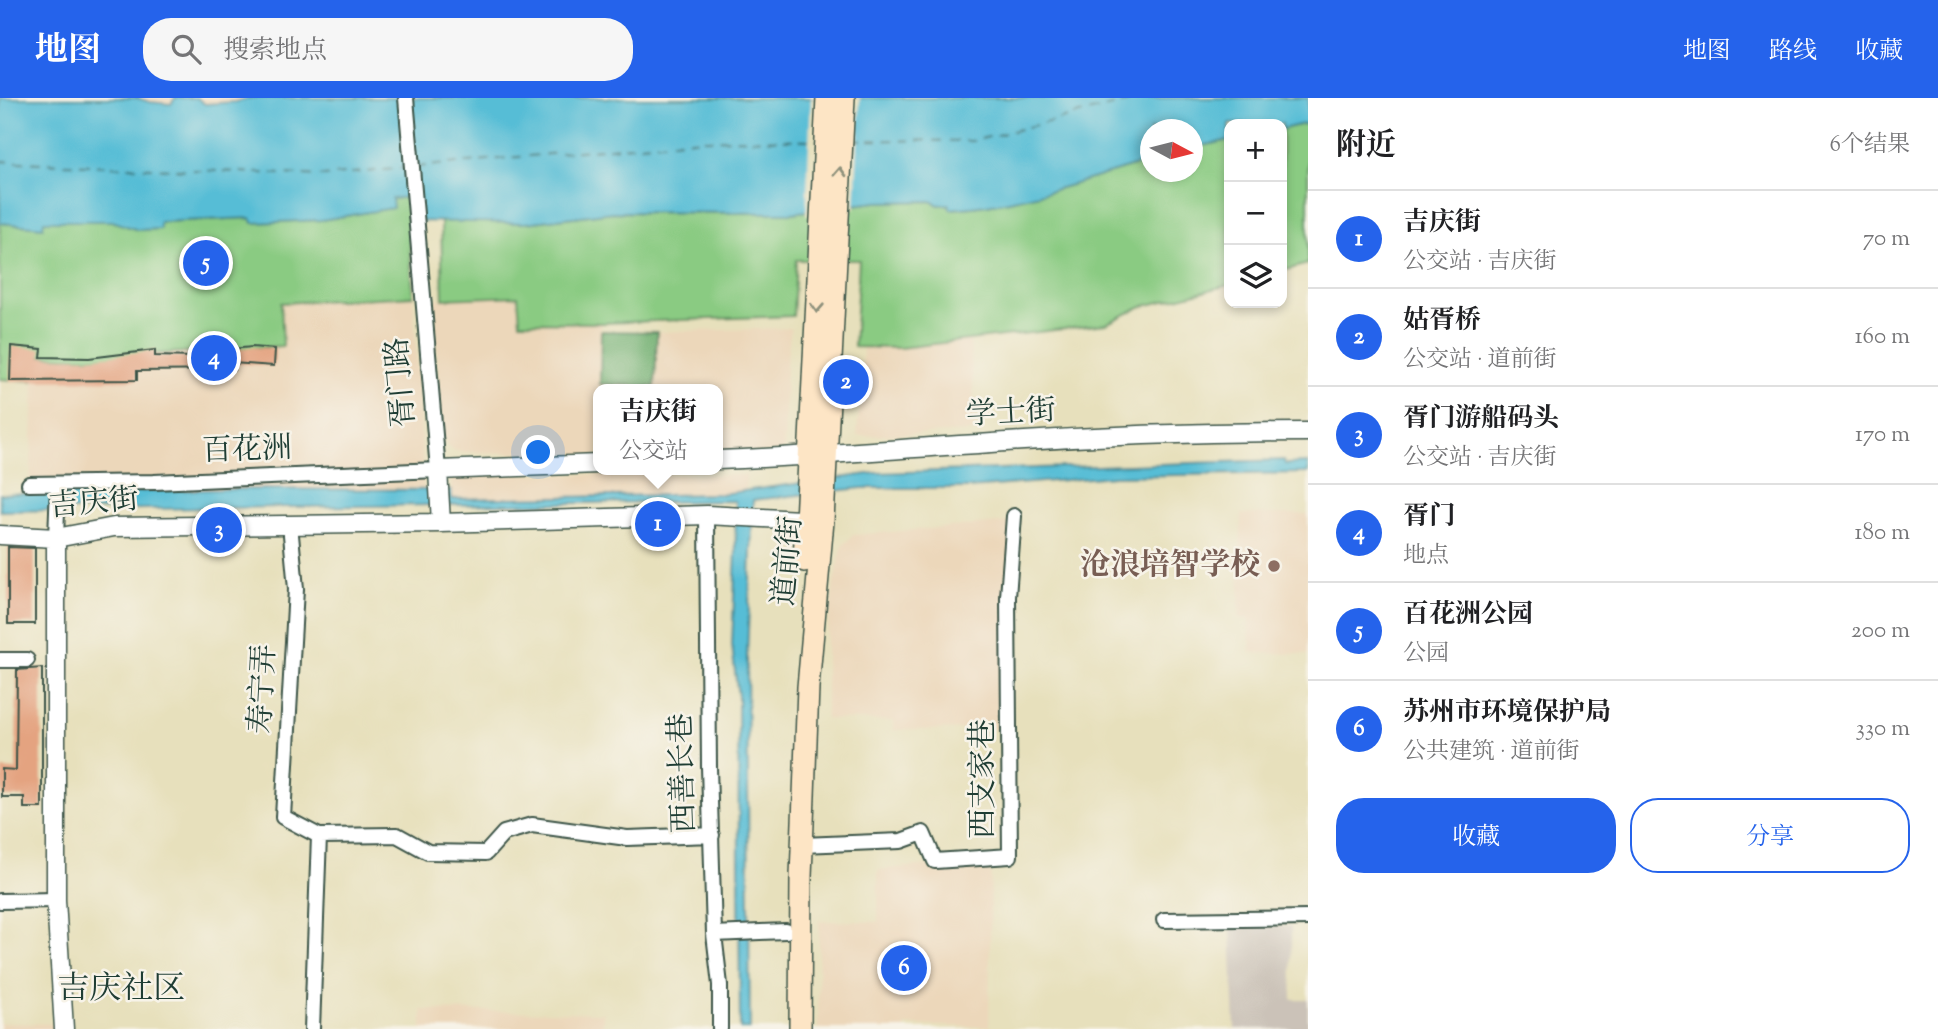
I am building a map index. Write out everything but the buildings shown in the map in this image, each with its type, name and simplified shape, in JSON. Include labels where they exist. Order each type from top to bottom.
[{"type":"main road","name":"道前街","points":[[827,98],[829,240]]},
{"type":"main road","name":"道前街","points":[[800,1029],[802,845],[817,464],[829,240],[844,98]]},
{"type":"main road","name":"道前街","points":[[787,1029],[786,931],[794,686],[815,521]]},
{"type":"street","name":"胥门路","points":[[406,98],[441,520]]},
{"type":"street","name":"学士街","points":[[723,460],[817,464],[1198,432],[1308,432]]},
{"type":"street","points":[[438,477],[593,464]]},
{"type":"street","name":"百花洲","points":[[29,484],[58,486],[438,477]]},
{"type":"street","points":[[58,486],[56,900],[64,1029]]},
{"type":"street","name":"吉庆街","points":[[0,535],[114,527],[708,515],[815,521]]},
{"type":"street","name":"西善长巷","points":[[708,515],[709,767],[720,1029]]},
{"type":"street","name":"西支家巷","points":[[802,845],[901,841],[923,833],[935,861],[1010,856],[1008,597],[1014,516]]},
{"type":"street","name":"寿宁弄","points":[[290,524],[296,589],[283,817],[318,836]]},
{"type":"street","points":[[0,660],[27,660]]},
{"type":"street","points":[[312,1029],[318,836],[397,835],[428,852],[486,853],[504,833],[532,825],[627,838],[712,835]]},
{"type":"street","points":[[0,901],[56,900]]},
{"type":"street","points":[[1164,920],[1308,918]]},
{"type":"street","points":[[715,934],[786,931]]},
{"type":"shaded area","points":[[137,98],[250,98],[205,104],[150,102]]},
{"type":"shaded area","points":[[413,296],[424,491],[243,489],[30,494],[35,355],[283,345],[281,303]]},
{"type":"shaded area","points":[[518,296],[520,322],[601,323],[600,383],[606,384],[593,384],[593,455],[460,452],[451,449],[440,431],[435,299]]},
{"type":"shaded area","points":[[791,328],[786,365],[784,452],[723,456],[723,384],[655,384],[657,332]]},
{"type":"shaded area","points":[[970,340],[976,432],[857,436],[863,348],[899,348]]},
{"type":"shaded area","points":[[451,474],[746,475],[746,490],[721,494],[451,499]]},
{"type":"shaded area","name":"沧浪培智学校","points":[[1241,514],[1308,514],[1308,654],[1251,653],[1248,618],[1239,618]]},
{"type":"shaded area","points":[[1012,522],[1011,729],[893,730],[893,721],[826,719],[826,643],[834,582],[843,545],[853,535]]},
{"type":"shaded area","points":[[991,859],[989,1027],[906,1025],[905,1029],[818,1029],[819,921],[878,922],[878,870]]},
{"type":"shaded area","points":[[1291,926],[1292,999],[1308,999],[1308,1029],[1235,1029],[1231,927]]},
{"type":"shaded area","points":[[422,1010],[603,1013],[603,1029],[422,1029]]},
{"type":"shaded area","points":[[0,1023],[58,1024],[58,1029],[0,1029]]},
{"type":"green space","points":[[1308,123],[1308,264],[1287,270],[1287,182],[1287,128]]},
{"type":"green space","points":[[1224,141],[1224,286],[1140,307],[1106,324],[899,348],[854,347],[859,260],[796,260],[793,316],[601,323],[520,322],[518,296],[443,299],[441,221],[526,223],[613,212],[792,213],[876,202],[931,201],[939,205],[949,204],[951,209],[976,207],[1052,191],[1140,164],[1140,182],[1203,182],[1203,146]]},
{"type":"green space","points":[[407,197],[413,296],[281,303],[283,346],[89,358],[36,356],[33,381],[0,379],[0,223],[43,227],[43,221],[112,221],[138,230],[160,229],[160,222],[252,218],[253,223],[322,220],[392,208],[392,199]]},
{"type":"green space","points":[[601,331],[657,332],[655,384],[600,384]]},
{"type":"water","points":[[0,98],[137,98],[171,104],[175,98],[197,98],[205,104],[250,98],[1308,98],[1308,123],[1287,128],[1287,119],[1224,119],[1224,141],[1203,146],[1203,119],[1140,119],[1140,164],[1026,197],[976,207],[950,209],[949,204],[939,205],[931,201],[876,202],[792,213],[613,212],[526,223],[410,221],[407,197],[392,199],[393,208],[322,220],[253,223],[251,218],[160,222],[160,229],[138,230],[112,221],[44,221],[43,227],[0,223]]},
{"type":"water","points":[[1284,460],[1285,464],[1308,463],[1308,473],[1114,476],[969,488],[862,488],[753,500],[747,657],[750,1029],[740,1029],[738,697],[732,645],[735,501],[0,511],[0,494],[243,489],[451,490],[452,499],[721,494],[876,473]]},
{"type":"pier","points":[[811,98],[860,98],[855,208],[806,215]]},
{"type":"ferry route","points":[[853,140],[973,141],[1143,98]]},
{"type":"ferry route","points":[[417,167],[702,139],[816,140]]},
{"type":"ferry route","points":[[0,161],[324,176],[404,168]]},
{"type":"place","name":"百花洲公园","points":[[206,263]]},
{"type":"place","name":"胥门","points":[[214,358]]},
{"type":"place","name":"姑胥桥","points":[[846,382]]},
{"type":"place","name":"吉庆街","points":[[658,524]]},
{"type":"place","name":"胥门游船码头","points":[[219,530]]},
{"type":"place","name":"沧浪培智学校","points":[[1274,566]]},
{"type":"place","name":"苏州市环境保护局","points":[[904,968]]},
{"type":"district","name":"吉庆社区","points":[[121,990]]}]
